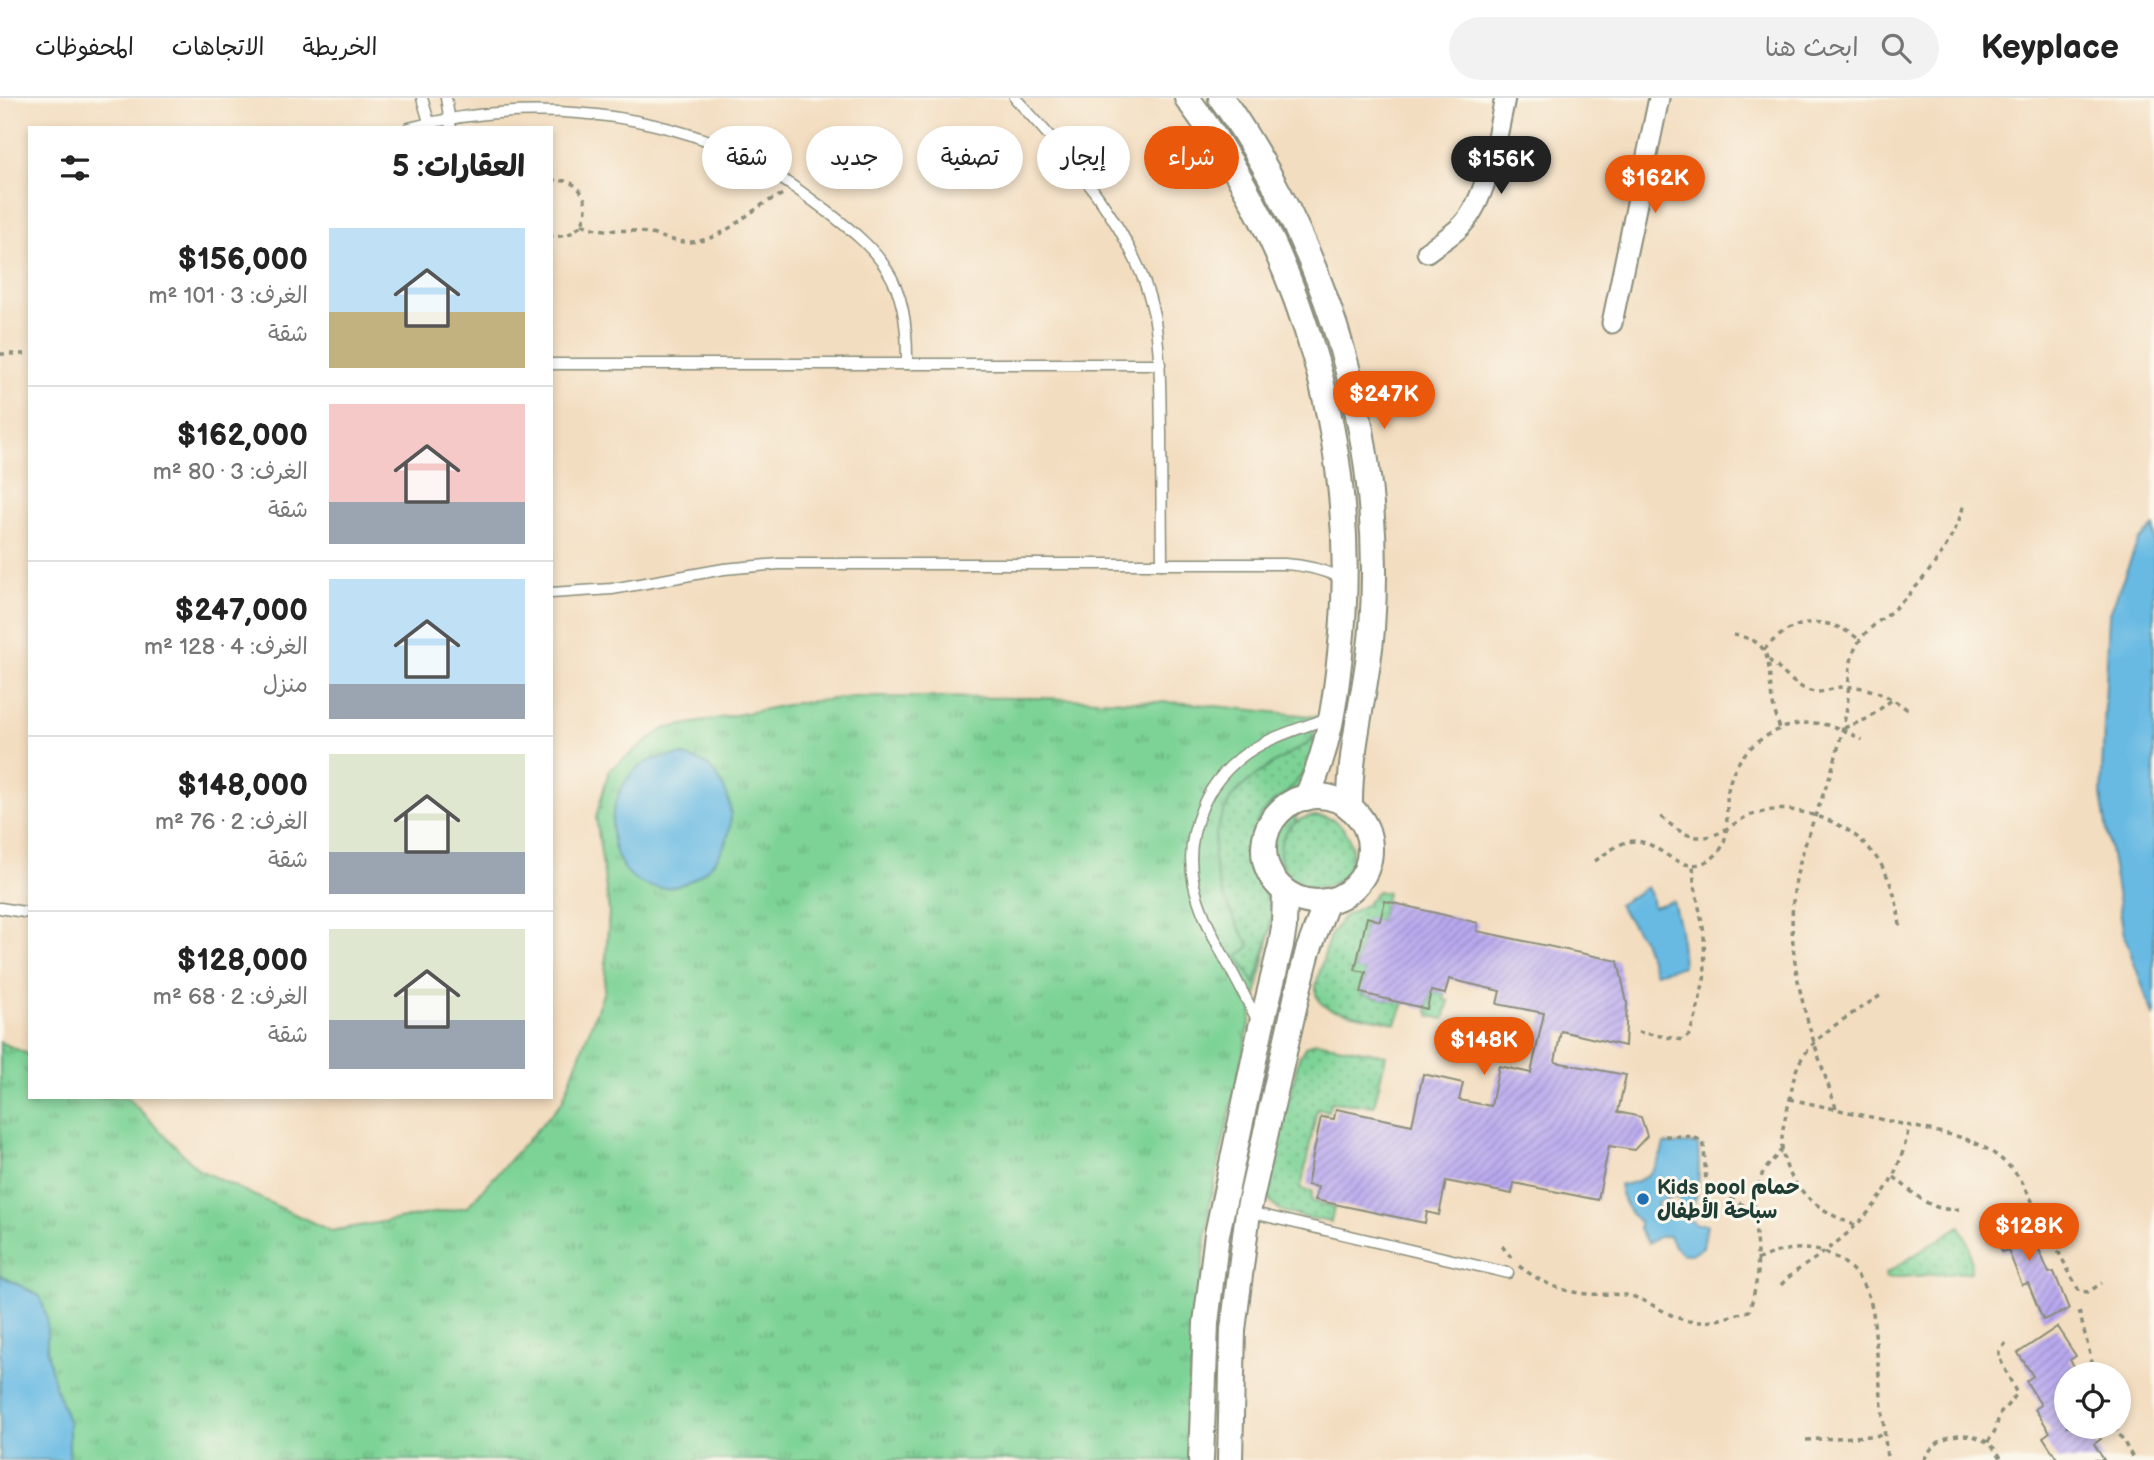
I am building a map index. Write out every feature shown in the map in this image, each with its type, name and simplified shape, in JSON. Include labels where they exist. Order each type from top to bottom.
[{"type":"street","points":[[1187,98],[1238,175],[1269,236],[1296,299],[1315,354],[1329,409],[1339,466],[1345,523],[1346,581],[1343,626],[1332,716],[1322,761],[1306,798]]},
{"type":"street","points":[[1221,98],[1262,161],[1295,224],[1342,346],[1357,404],[1373,523],[1373,583],[1372,629],[1350,767],[1349,808]]},
{"type":"street","points":[[1427,252],[1462,225],[1479,197],[1490,167],[1505,98]]},
{"type":"street","points":[[1612,323],[1659,98]]},
{"type":"street","points":[[1306,798],[1336,800],[1349,808],[1359,817],[1369,842],[1366,868],[1360,880],[1351,890],[1327,901],[1305,900],[1285,892],[1275,883],[1265,858],[1264,845],[1273,820],[1293,802],[1306,798]]},
{"type":"street","points":[[1201,1460],[1206,1323],[1217,1234],[1284,927],[1285,892]]},
{"type":"street","points":[[1230,1460],[1233,1330],[1248,1212],[1298,990],[1308,951],[1327,901]]},
{"type":"lane","points":[[422,98],[431,125],[503,113],[543,112],[607,116],[658,126],[707,140],[755,163],[800,190],[841,222],[867,244],[887,268],[901,298],[907,330],[907,364]]},
{"type":"lane","points":[[446,98],[451,123]]},
{"type":"lane","points":[[1016,98],[1050,135],[1114,220],[1137,264],[1153,313],[1160,363],[1162,564]]},
{"type":"lane","points":[[553,364],[1160,363]]},
{"type":"lane","points":[[553,593],[612,589],[724,569],[779,564],[1304,565],[1327,571],[1346,581]]},
{"type":"lane","points":[[1261,1027],[1196,900],[1191,874],[1191,847],[1196,821],[1206,797],[1222,775],[1241,757],[1264,743],[1332,716]]},
{"type":"lane","points":[[0,908],[28,913]]},
{"type":"lane","points":[[1248,1212],[1507,1273]]},
{"type":"path","points":[[553,181],[565,180],[572,183],[583,194],[587,209],[582,224],[569,234],[553,236]]},
{"type":"path","points":[[582,224],[603,231],[630,230],[674,241],[698,241],[722,234],[773,197],[800,190]]},
{"type":"path","points":[[0,355],[28,354]]},
{"type":"path","points":[[1836,1108],[1814,1042],[1796,973],[1792,906],[1798,872],[1843,729],[1853,655],[1860,640],[1911,592],[1950,542],[1964,503]]},
{"type":"path","points":[[1764,649],[1787,629],[1817,622],[1833,625],[1860,640]]},
{"type":"path","points":[[1733,635],[1755,641],[1764,649],[1769,660],[1772,701],[1780,729]]},
{"type":"path","points":[[1769,660],[1803,688],[1812,692],[1848,687],[1864,688],[1893,699],[1908,710]]},
{"type":"path","points":[[1843,729],[1867,719],[1893,699]]},
{"type":"path","points":[[1595,861],[1625,842],[1637,841],[1649,844],[1674,861],[1693,865],[1704,863],[1721,849],[1727,827],[1728,789],[1732,774],[1751,746],[1780,729],[1811,722],[1843,729],[1862,740]]},
{"type":"path","points":[[1661,817],[1682,833],[1706,838],[1749,816],[1771,810],[1793,810],[1836,823],[1870,848],[1883,865],[1898,905],[1900,927]]},
{"type":"path","points":[[1638,1032],[1683,1041],[1689,1035],[1696,1016],[1706,954],[1693,865]]},
{"type":"path","points":[[1855,1225],[1834,1217],[1815,1205],[1800,1189],[1789,1170],[1782,1149],[1783,1126],[1796,1070],[1802,1057],[1814,1042],[1881,995]]},
{"type":"path","points":[[1790,1099],[1966,1139],[1993,1151],[2021,1180],[2079,1291],[2088,1292],[2102,1283]]},
{"type":"path","points":[[1781,1285],[1790,1274],[1824,1253],[1870,1211],[1894,1177],[1909,1125]]},
{"type":"path","points":[[1665,1136],[1692,1137],[1702,1141],[1706,1185],[1709,1189],[1754,1210]]},
{"type":"path","points":[[1502,1246],[1515,1262],[1531,1275],[1549,1285],[1579,1293],[1628,1295],[1641,1299],[1668,1315],[1700,1322],[1749,1311],[1756,1286],[1754,1198],[1757,1184],[1772,1159],[1782,1149]]},
{"type":"path","points":[[1894,1177],[1932,1206],[1959,1209]]},
{"type":"path","points":[[1757,1260],[1783,1250],[1811,1249],[1839,1259],[1863,1281],[1873,1312],[1887,1459]]},
{"type":"path","points":[[2079,1311],[2092,1362]]},
{"type":"path","points":[[1988,1442],[1996,1429],[1999,1415],[2017,1394],[1999,1357],[1999,1351],[2006,1343]]},
{"type":"path","points":[[1806,1440],[1885,1435]]},
{"type":"path","points":[[1924,1460],[1936,1444],[1954,1435],[1972,1435],[1988,1442],[2002,1460]]},
{"type":"path","points":[[2122,1439],[2134,1460]]},
{"type":"green space","points":[[853,697],[1040,698],[1187,703],[1318,717],[1210,1202],[1187,1405],[1191,1460],[0,1460],[0,1042],[28,1054],[28,1099],[129,1099],[199,1170],[331,1231],[467,1207],[562,1102],[604,991],[609,911],[596,817],[609,770],[664,729],[797,703]]},
{"type":"green space","points":[[1320,737],[1313,761],[1286,794],[1274,801],[1261,815],[1252,833],[1249,851],[1251,866],[1271,907],[1270,932],[1255,984],[1238,956],[1250,946],[1219,884],[1214,850],[1216,833],[1229,802],[1240,788],[1273,764]]},
{"type":"green space","points":[[1316,816],[1336,822],[1346,832],[1352,852],[1346,872],[1336,882],[1316,888],[1296,882],[1286,872],[1280,852],[1286,832],[1296,822]]},
{"type":"green space","points":[[1377,891],[1387,893],[1380,921],[1367,918],[1355,969],[1366,972],[1361,994],[1404,1003],[1396,1023],[1330,1009],[1322,1004],[1316,995],[1316,985],[1329,938],[1343,917],[1367,904]]},
{"type":"green space","points":[[1431,991],[1445,994],[1444,1000],[1449,1001],[1444,1019],[1430,1016],[1427,1009]]},
{"type":"green space","points":[[1316,1042],[1386,1055],[1374,1106],[1331,1102],[1328,1111],[1317,1109],[1301,1189],[1312,1191],[1311,1201],[1334,1207],[1331,1222],[1276,1208],[1268,1194],[1268,1182],[1299,1058],[1305,1047]]},
{"type":"green space","points":[[1960,1226],[1970,1248],[1971,1272],[1886,1278],[1885,1274]]},
{"type":"water","points":[[2154,526],[2154,1018],[2124,935],[2101,795],[2109,615],[2138,541]]},
{"type":"water","points":[[681,755],[709,767],[716,774],[727,795],[730,822],[724,847],[709,867],[690,881],[668,888],[647,885],[628,873],[615,849],[612,836],[614,809],[624,783],[643,764]]},
{"type":"water","points":[[1647,887],[1653,907],[1673,901],[1680,929],[1683,966],[1655,973],[1643,940],[1618,905]]},
{"type":"water","name":"Kids pool حمام سباحة الأطفال","points":[[1664,1144],[1698,1144],[1698,1185],[1690,1219],[1695,1224],[1707,1224],[1703,1247],[1691,1254],[1682,1254],[1669,1236],[1659,1237],[1648,1243],[1639,1230],[1639,1222],[1628,1210],[1619,1185],[1637,1181],[1649,1174],[1658,1161]],"holes":[[[1679,1195],[1680,1203],[1671,1209],[1665,1218],[1661,1217],[1657,1202]]]},
{"type":"water","points":[[0,1275],[40,1296],[47,1318],[47,1350],[53,1380],[69,1424],[69,1460],[0,1460]]},
{"type":"building","points":[[1385,901],[1478,923],[1477,931],[1618,961],[1627,1003],[1625,1046],[1561,1031],[1555,1062],[1626,1075],[1618,1112],[1641,1117],[1647,1136],[1634,1150],[1609,1146],[1598,1200],[1514,1183],[1512,1194],[1446,1181],[1439,1215],[1427,1212],[1425,1223],[1315,1200],[1318,1187],[1307,1185],[1321,1117],[1334,1119],[1336,1109],[1412,1125],[1423,1074],[1463,1083],[1459,1100],[1491,1106],[1499,1066],[1531,1073],[1544,1013],[1497,1004],[1500,991],[1449,979],[1445,994],[1431,991],[1427,1009],[1361,993],[1366,972],[1355,970],[1367,917],[1380,921]]},
{"type":"building","points":[[2014,1207],[2028,1242],[2035,1240],[2049,1273],[2054,1272],[2069,1309],[2043,1320],[2028,1283],[2022,1285],[2008,1250],[2002,1252],[1988,1217]]},
{"type":"building","points":[[2057,1327],[2076,1356],[2070,1360],[2071,1362],[2054,1362],[2054,1439],[2101,1439],[2094,1444],[2104,1460],[2058,1460],[2043,1437],[2050,1432],[2035,1409],[2041,1405],[2026,1381],[2033,1376],[2018,1353]]},
{"type":"place","name":"Kids pool حمام سباحة الأطفال","points":[[1643,1199]]}]
